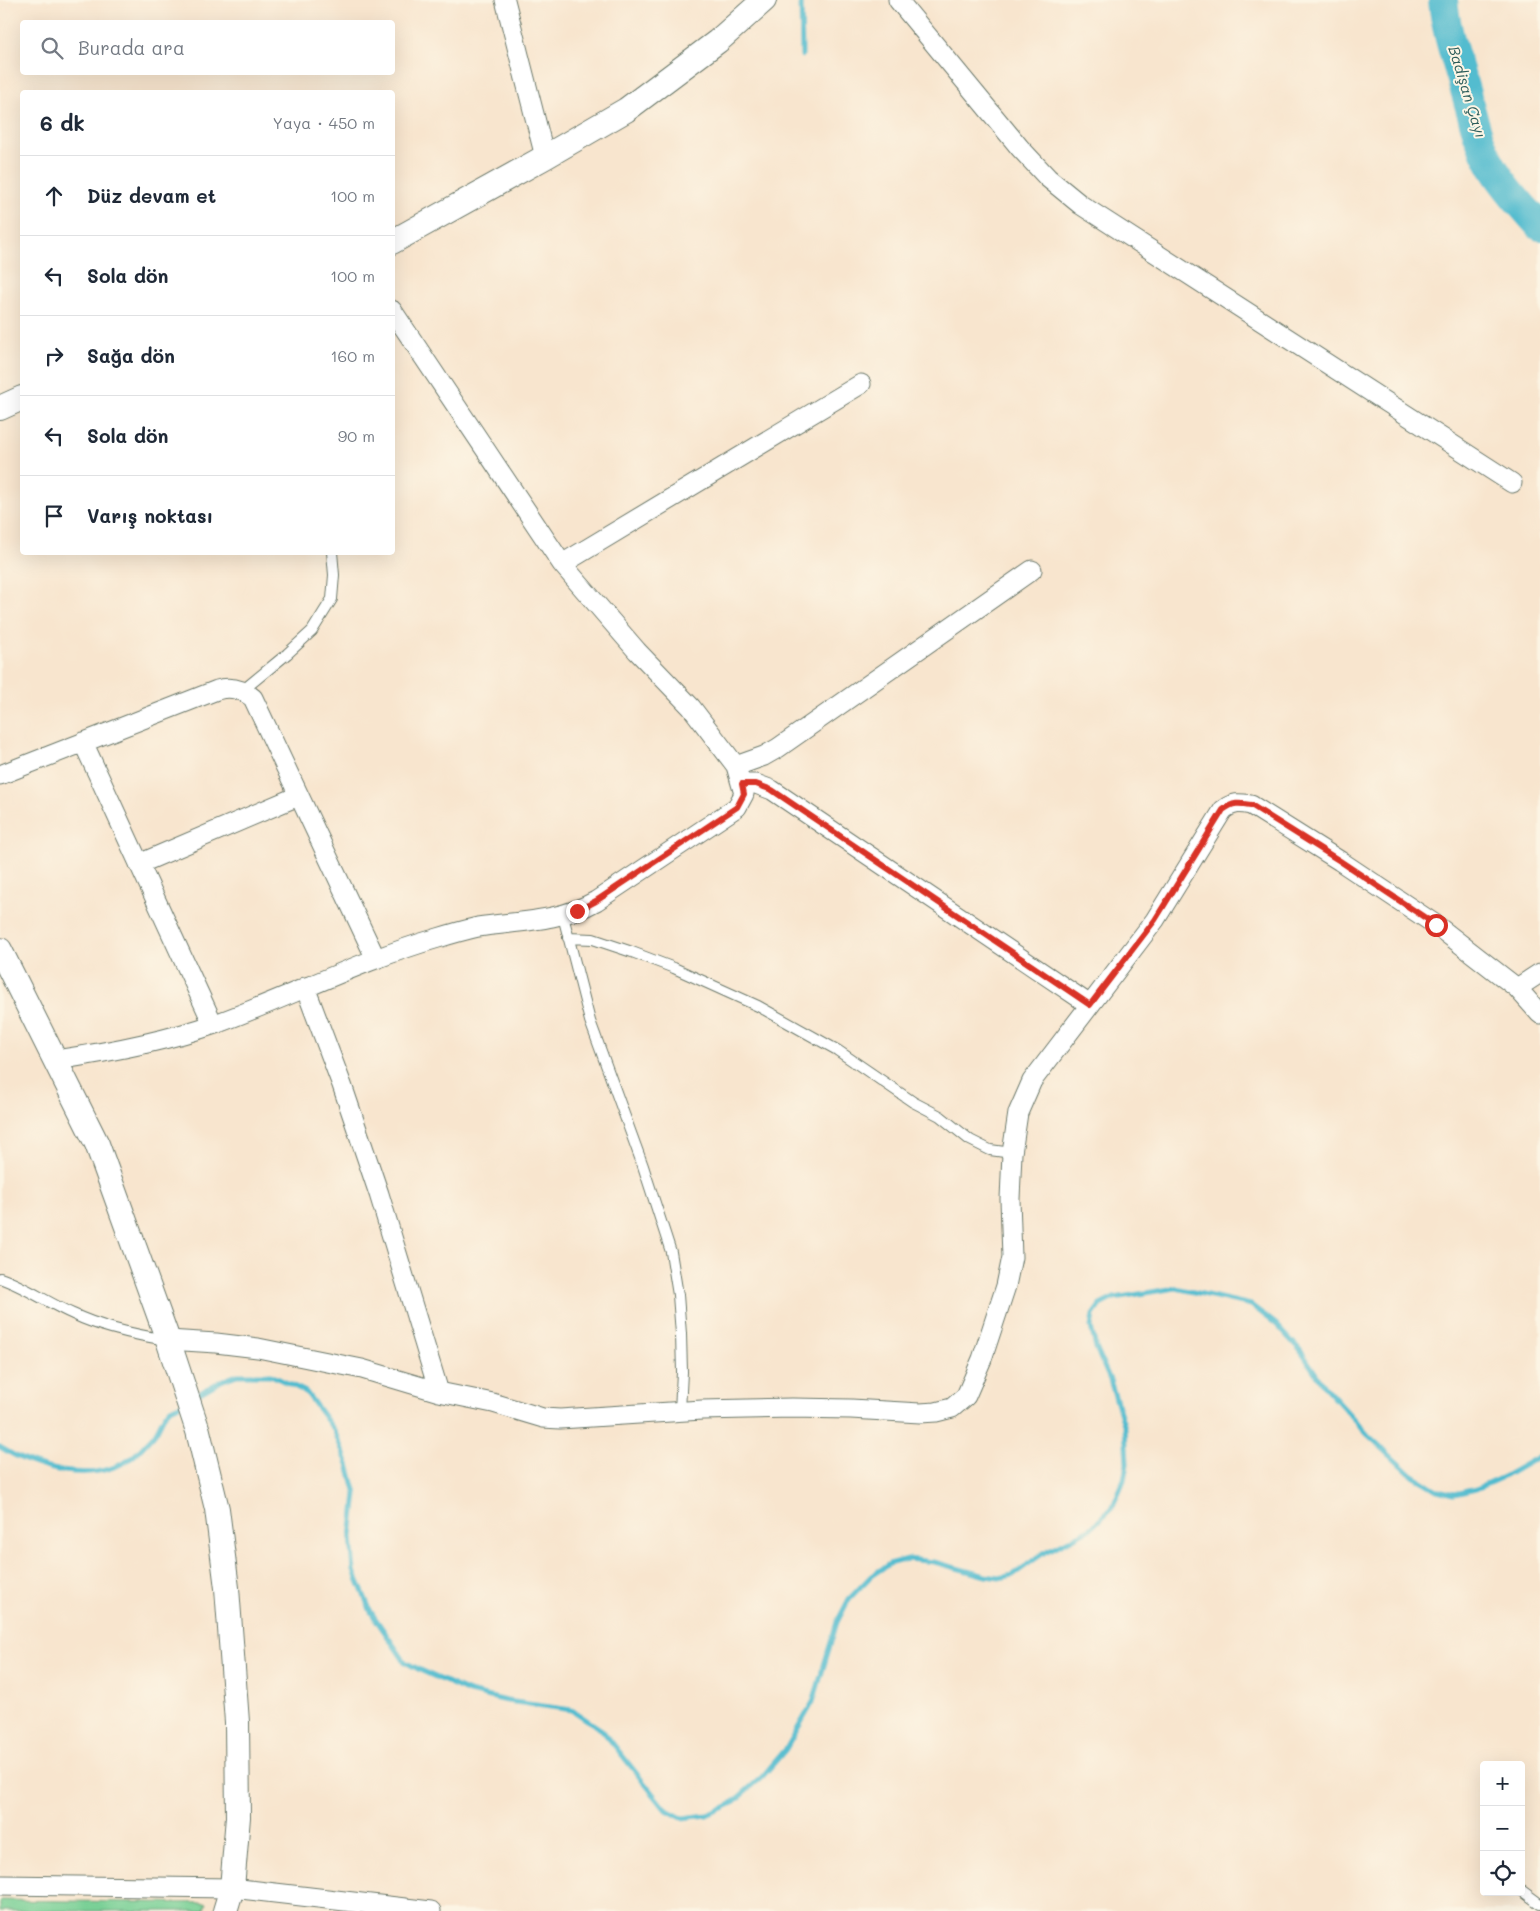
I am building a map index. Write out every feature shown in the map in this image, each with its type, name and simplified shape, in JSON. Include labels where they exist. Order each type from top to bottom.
[{"type":"street","points":[[505,0],[545,157]]},
{"type":"street","points":[[395,240],[626,110],[718,41],[764,0]]},
{"type":"street","points":[[898,0],[1020,148],[1048,178],[1080,205],[1512,483]]},
{"type":"street","points":[[56,1060],[133,1046],[213,1024],[376,959],[439,937],[477,928],[563,916],[596,901],[737,807],[744,794],[736,766],[691,707],[620,633],[562,564],[395,314]]},
{"type":"street","points":[[562,564],[862,384]]},
{"type":"street","points":[[0,408],[20,399]]},
{"type":"street","points":[[736,766],[764,756],[778,748],[1032,570]]},
{"type":"street","points":[[0,774],[217,690],[230,688],[242,691],[253,698],[376,959]]},
{"type":"street","points":[[82,742],[213,1024]]},
{"type":"street","points":[[742,784],[756,784],[772,790],[1090,1005]]},
{"type":"street","points":[[139,864],[298,796]]},
{"type":"street","points":[[168,1340],[258,1348],[362,1369],[439,1392],[494,1403],[543,1418],[560,1419],[680,1411],[792,1408],[920,1413],[952,1408],[966,1396],[982,1360],[1006,1286],[1012,1257],[1010,1199],[1012,1153],[1018,1113],[1032,1081],[1155,920],[1223,810],[1230,804],[1251,805],[1436,925],[1517,988],[1540,1014]]},
{"type":"street","points":[[0,950],[98,1144],[168,1340],[198,1431],[217,1509],[227,1588],[236,1703],[238,1817],[232,1888],[225,1911]]},
{"type":"street","points":[[1517,988],[1540,973]]},
{"type":"street","points":[[305,987],[342,1085],[379,1194],[439,1392]]},
{"type":"street","points":[[0,1885],[232,1888],[431,1911]]},
{"type":"lane","points":[[242,691],[312,631],[332,599],[334,576],[332,555]]},
{"type":"lane","points":[[563,916],[595,1037],[643,1166],[671,1252],[678,1295],[681,1334],[680,1411]]},
{"type":"lane","points":[[568,938],[592,939],[632,952],[683,972],[758,1006],[837,1050],[913,1102],[940,1116],[970,1140],[990,1150],[1012,1153]]},
{"type":"lane","points":[[0,1278],[91,1322],[130,1333],[168,1340]]},
{"type":"lane","points":[[1525,1893],[1540,1904]]},
{"type":"green space","points":[[0,1900],[207,1903],[204,1911],[0,1911]]},
{"type":"waterway","points":[[801,0],[802,56]]},
{"type":"waterway","name":"Badişan Çayı","points":[[1443,0],[1453,49],[1481,143],[1504,184],[1540,226]]},
{"type":"waterway","points":[[193,1397],[221,1381],[237,1375],[271,1375],[306,1392],[334,1430],[348,1464],[356,1494],[351,1537],[354,1571],[371,1612],[405,1662],[469,1692],[507,1701],[572,1710],[602,1730],[665,1809],[682,1818],[707,1815],[731,1804],[762,1777],[786,1749],[813,1702],[837,1622],[849,1599],[871,1576],[889,1564],[908,1559],[934,1562],[999,1578],[1013,1575],[1042,1554],[1090,1529],[1112,1508],[1124,1480],[1127,1464],[1125,1428],[1110,1380],[1096,1348],[1091,1327],[1093,1315],[1100,1305],[1114,1298],[1176,1288],[1251,1305],[1276,1324],[1300,1350],[1324,1386],[1368,1435],[1409,1473],[1437,1490],[1454,1494],[1476,1489],[1505,1476],[1540,1456]]},
{"type":"waterway","points":[[0,1447],[29,1462],[45,1467],[62,1471],[96,1472],[112,1468],[130,1459],[154,1434],[168,1411],[181,1404]]},
{"type":"route","points":[[577,911],[596,901],[737,807],[744,794],[742,784],[756,784],[772,790],[1090,1005],[1155,920],[1223,810],[1230,804],[1251,805],[1436,925]]}]
